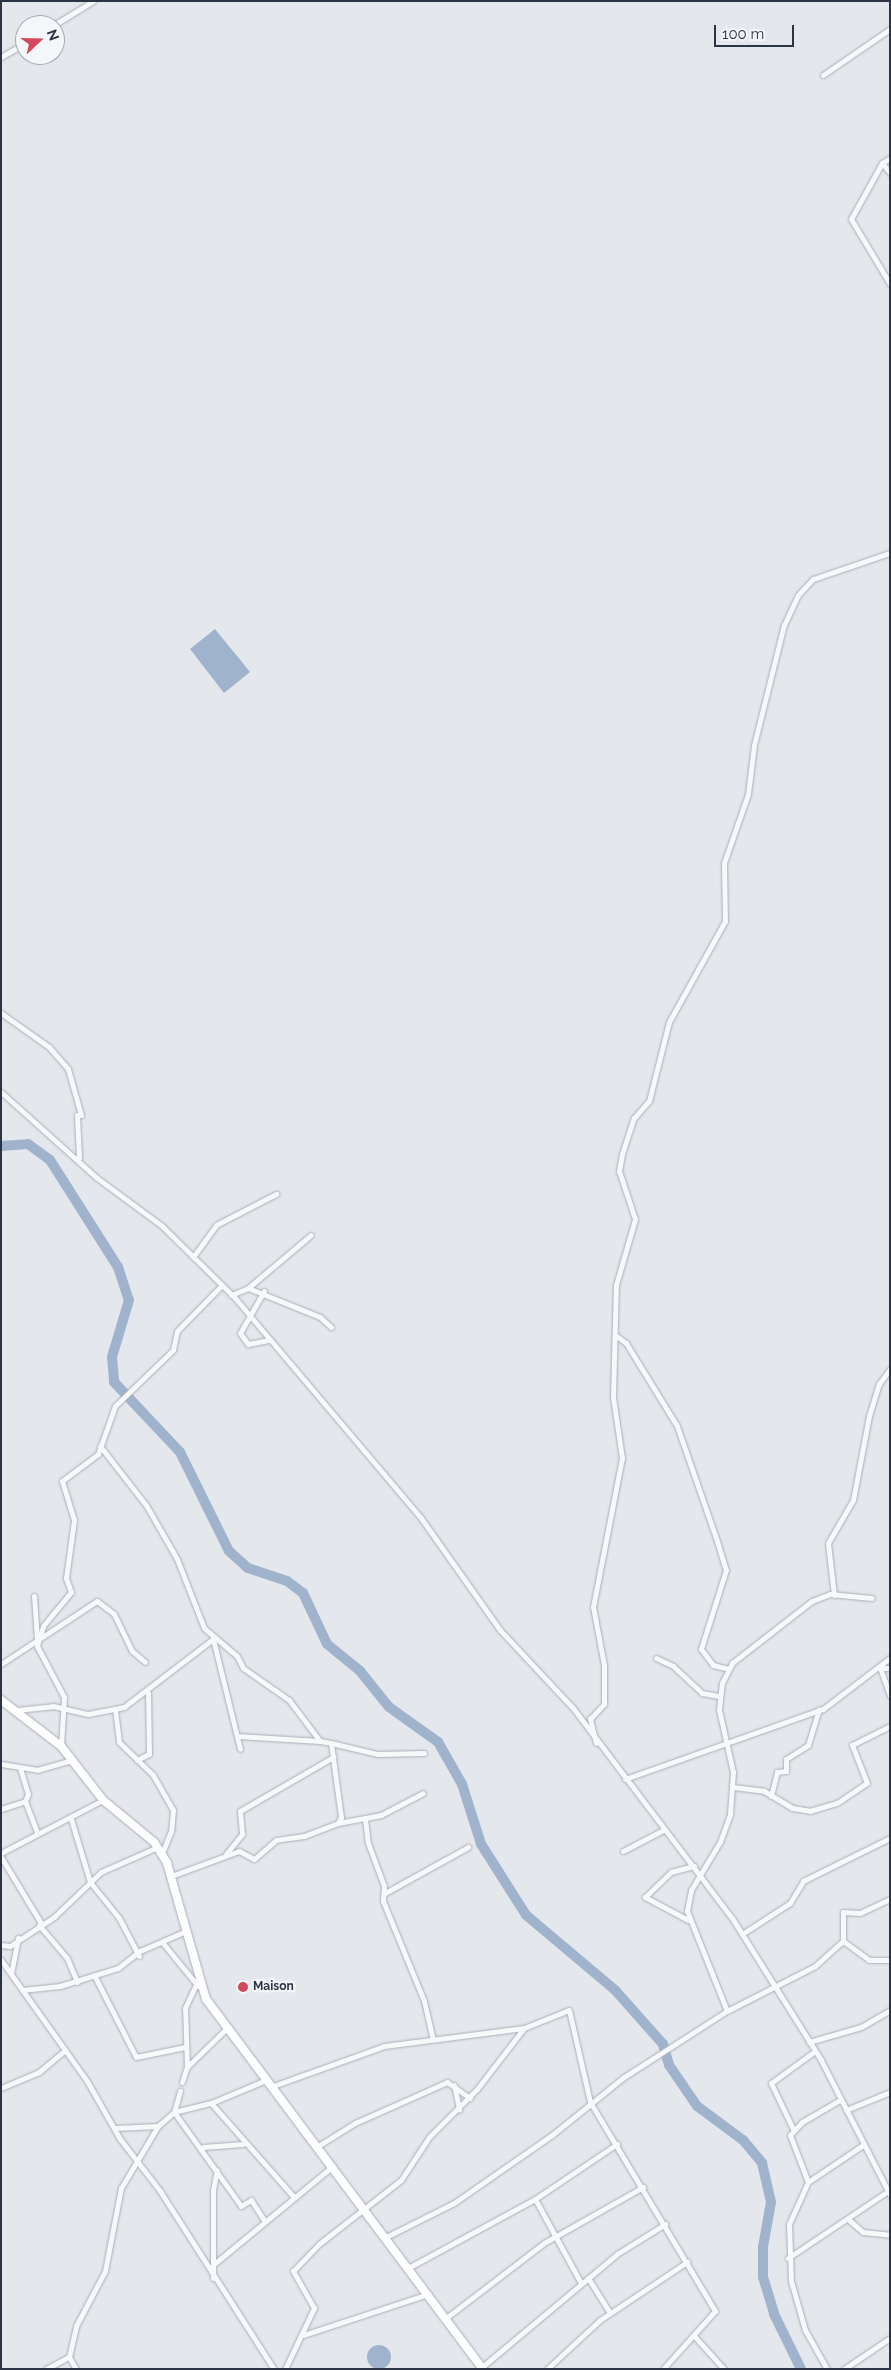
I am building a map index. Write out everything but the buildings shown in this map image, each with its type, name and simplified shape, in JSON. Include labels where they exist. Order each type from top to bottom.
[{"type":"street","points":[[65,18],[93,1]]},
{"type":"street","points":[[823,75],[890,29]]},
{"type":"street","points":[[1,57],[15,49]]},
{"type":"street","points":[[890,158],[882,163],[851,219],[890,284]]},
{"type":"street","points":[[882,163],[890,173]]},
{"type":"street","points":[[596,1743],[590,1719],[604,1704],[604,1665],[593,1607],[622,1458],[614,1397],[616,1285],[635,1219],[619,1171],[622,1154],[634,1118],[650,1101],[669,1022],[725,921],[724,863],[748,794],[754,745],[784,625],[798,595],[813,579],[890,552]]},
{"type":"street","points":[[1,1013],[49,1047],[68,1069],[81,1115],[77,1115],[80,1159]]},
{"type":"street","points":[[1,1092],[193,1256],[231,1294],[421,1518],[500,1630],[573,1708],[596,1743],[694,1866],[742,1934],[773,1988],[815,2051],[889,2193],[788,2258]]},
{"type":"street","points":[[193,1256],[216,1225],[276,1194]]},
{"type":"street","points":[[231,1294],[248,1288],[311,1235]]},
{"type":"street","points":[[37,1640],[71,1592],[66,1578],[74,1520],[62,1481],[98,1454],[115,1406],[173,1350],[177,1331],[222,1285]]},
{"type":"street","points":[[248,1288],[264,1291],[331,1327]]},
{"type":"street","points":[[264,1291],[252,1318],[240,1333],[248,1344],[269,1340]]},
{"type":"street","points":[[615,1335],[626,1343],[677,1426],[717,1541],[726,1570],[701,1649],[712,1664],[729,1669]]},
{"type":"street","points":[[834,1595],[828,1543],[853,1500],[869,1416],[890,1369]]},
{"type":"street","points":[[100,1446],[146,1505],[177,1560],[204,1628],[214,1639],[238,1656],[243,1668],[289,1700],[320,1741]]},
{"type":"street","points":[[727,2011],[688,1920],[689,1897],[727,1827],[733,1787],[720,1696],[729,1669],[812,1601],[834,1595],[872,1598]]},
{"type":"street","points":[[34,1596],[37,1640],[60,1684],[65,1707],[61,1746]]},
{"type":"street","points":[[1,1664],[97,1602],[114,1614],[132,1651],[145,1662]]},
{"type":"street","points":[[17,1710],[65,1707],[88,1714],[114,1709],[148,1693],[214,1639]]},
{"type":"street","points":[[214,1639],[240,1749]]},
{"type":"street","points":[[656,1658],[673,1666],[702,1693],[720,1696]]},
{"type":"street","points":[[625,1779],[727,1746],[819,1710],[880,1668],[890,1658]]},
{"type":"street","points":[[880,1668],[890,1668]]},
{"type":"street","points":[[880,1668],[890,1696]]},
{"type":"street","points":[[137,1760],[148,1754],[148,1693]]},
{"type":"street","points":[[1,1700],[17,1710],[61,1746],[74,1760],[103,1800],[160,1850],[171,1876],[204,1994]]},
{"type":"street","points":[[1,1945],[10,1946],[18,1938],[59,1914],[64,1903],[112,1866],[160,1850],[172,1831],[173,1810],[153,1775],[119,1742],[114,1709]]},
{"type":"street","points":[[771,1796],[777,1772],[786,1770],[786,1759],[808,1745],[819,1710]]},
{"type":"street","points":[[733,1787],[771,1796],[792,1808],[810,1810],[837,1802],[867,1783],[852,1744],[890,1726]]},
{"type":"street","points":[[237,1736],[320,1741],[377,1754],[424,1752]]},
{"type":"street","points":[[331,1743],[341,1817],[338,1822]]},
{"type":"street","points":[[224,1857],[242,1834],[240,1811],[333,1758]]},
{"type":"street","points":[[1,1764],[37,1770],[74,1760]]},
{"type":"street","points":[[20,1768],[28,1794],[25,1802],[37,1832]]},
{"type":"street","points":[[171,1876],[239,1851],[254,1859],[276,1840],[338,1822],[365,1819],[423,1793]]},
{"type":"street","points":[[77,1982],[67,1958],[40,1924],[1,1855],[37,1832],[71,1819],[103,1800]]},
{"type":"street","points":[[1,1808],[25,1802]]},
{"type":"street","points":[[71,1819],[90,1882],[119,1918],[139,1956]]},
{"type":"street","points":[[365,1819],[385,1893],[383,1901],[424,2002],[432,2037]]},
{"type":"street","points":[[623,1851],[665,1829]]},
{"type":"street","points":[[742,1934],[790,1903],[803,1881],[890,1838]]},
{"type":"street","points":[[385,1893],[468,1846]]},
{"type":"street","points":[[688,1920],[645,1897],[671,1872],[694,1866]]},
{"type":"street","points":[[386,2238],[454,2203],[552,2135],[590,2102],[650,2060],[727,2011],[815,1966],[843,1941],[844,1912],[860,1913],[890,1899]]},
{"type":"street","points":[[22,1990],[77,1982],[139,1956],[162,1942],[186,1931]]},
{"type":"street","points":[[11,1974],[18,1938]]},
{"type":"street","points":[[843,1941],[869,1960],[890,1960]]},
{"type":"street","points":[[162,1942],[204,1994],[266,2080],[273,2086],[365,2208],[482,2368],[617,2254],[665,2224]]},
{"type":"street","points":[[1,1960],[65,2050],[114,2128],[274,2369]]},
{"type":"street","points":[[94,1975],[135,2056],[185,2047]]},
{"type":"street","points":[[182,2082],[187,2067],[185,2008],[196,1984]]},
{"type":"street","points":[[273,2086],[367,2051],[432,2037],[472,2037],[524,2028],[569,2010],[590,2102],[643,2187],[716,2312],[671,2366],[663,2369]]},
{"type":"street","points":[[809,2042],[861,2027],[890,2010]]},
{"type":"street","points":[[187,2067],[228,2028]]},
{"type":"street","points":[[285,2369],[314,2308],[293,2271],[365,2208],[401,2180],[429,2137],[470,2098],[524,2028]]},
{"type":"street","points":[[1,2088],[39,2072],[65,2050]]},
{"type":"street","points":[[808,2182],[793,2147],[793,2128],[771,2083],[815,2051]]},
{"type":"street","points":[[76,2369],[69,2357],[76,2326],[104,2271],[116,2201],[158,2126],[174,2112],[211,2103],[266,2080]]},
{"type":"street","points":[[318,2146],[355,2123],[447,2082],[454,2085],[470,2098]]},
{"type":"street","points":[[454,2085],[459,2109]]},
{"type":"street","points":[[174,2112],[180,2091]]},
{"type":"street","points":[[846,2110],[890,2092]]},
{"type":"street","points":[[793,2128],[840,2100]]},
{"type":"street","points":[[211,2103],[243,2144],[294,2197]]},
{"type":"street","points":[[174,2112],[203,2147],[241,2206],[251,2200],[264,2220]]},
{"type":"street","points":[[114,2128],[158,2126]]},
{"type":"street","points":[[203,2147],[243,2144]]},
{"type":"street","points":[[408,2268],[535,2199],[617,2144]]},
{"type":"street","points":[[827,2369],[805,2330],[788,2258],[793,2210],[808,2182],[863,2145]]},
{"type":"street","points":[[214,2264],[264,2220],[333,2166]]},
{"type":"street","points":[[214,2278],[213,2190],[217,2170]]},
{"type":"street","points":[[446,2318],[555,2238],[643,2187]]},
{"type":"street","points":[[535,2199],[581,2283]]},
{"type":"street","points":[[849,2220],[863,2232],[890,2235]]},
{"type":"street","points":[[546,2369],[610,2313],[687,2262]]},
{"type":"street","points":[[588,2278],[610,2313]]},
{"type":"street","points":[[300,2337],[327,2324],[428,2294]]},
{"type":"street","points":[[695,2336],[724,2369]]},
{"type":"street","points":[[844,2369],[890,2338]]},
{"type":"street","points":[[46,2369],[69,2357]]},
{"type":"water","points":[[215,629],[250,672],[224,693],[190,649]]},
{"type":"water","points":[[379,2345],[388,2348],[391,2357],[388,2366],[379,2369],[370,2366],[367,2357],[370,2348]]},
{"type":"waterway","points":[[1,1146],[28,1144],[50,1160],[118,1267],[129,1300],[112,1357],[114,1382],[180,1452],[229,1551],[248,1568],[287,1581],[303,1593],[327,1644],[360,1671],[389,1707],[438,1742],[462,1784],[481,1844],[526,1915],[615,1990],[663,2044],[669,2065],[697,2106],[743,2140],[762,2163],[771,2202],[763,2247],[763,2277],[774,2314],[801,2369]]},
{"type":"place","name":"Maison","points":[[243,1987]]}]
